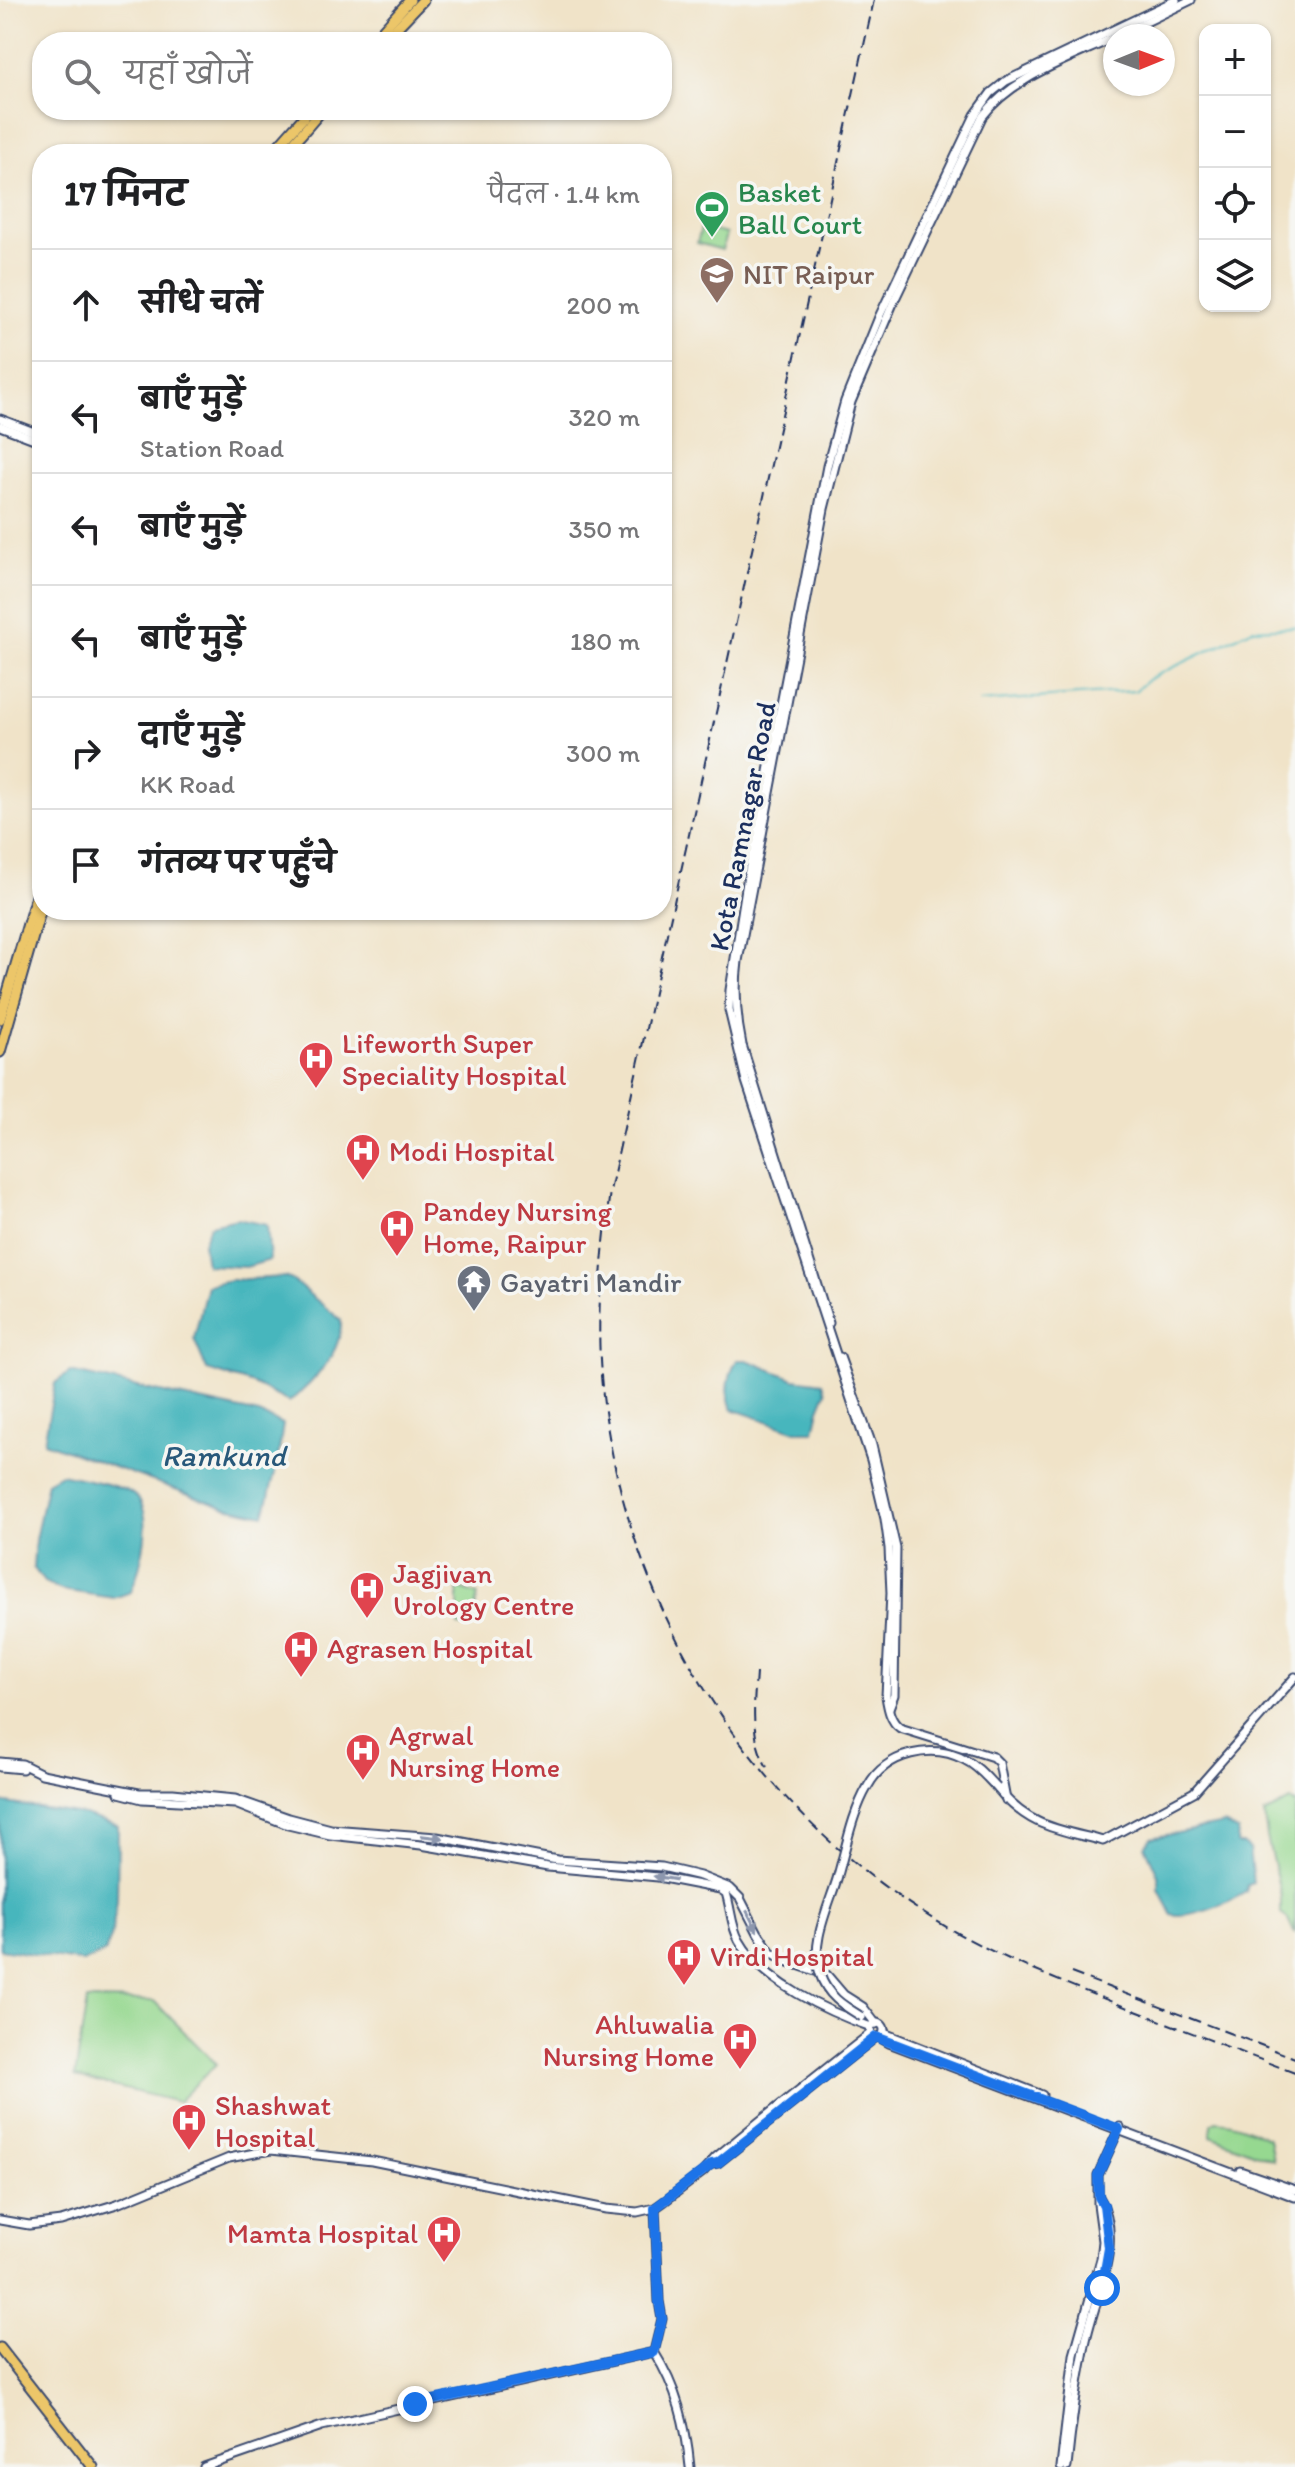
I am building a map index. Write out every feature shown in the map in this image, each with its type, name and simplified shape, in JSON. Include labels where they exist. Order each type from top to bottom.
[{"type":"main road","points":[[381,32],[410,0]]},
{"type":"main road","points":[[393,32],[423,0]]},
{"type":"main road","points":[[280,144],[301,120]]},
{"type":"main road","points":[[293,144],[313,120]]},
{"type":"main road","points":[[0,1019],[32,910]]},
{"type":"main road","points":[[0,1052],[38,920]]},
{"type":"main road","points":[[0,2348],[93,2467]]},
{"type":"main road","points":[[0,2355],[86,2467]]},
{"type":"street","points":[[1006,1800],[999,1763],[993,1757],[900,1728],[894,1724],[888,1710],[891,1593],[885,1519],[871,1460],[746,1081],[729,1010],[733,956],[791,670],[827,466],[845,401],[879,317],[975,115],[991,93],[1006,81],[1176,0]]},
{"type":"street","name":"Kota Ramnagar Road","points":[[1141,24],[1191,0]]},
{"type":"street","name":"Kota Ramnagar Road","points":[[791,670],[824,509],[851,402],[894,301],[982,117],[994,101],[1011,88],[1103,42]]},
{"type":"street","points":[[0,419],[32,431]]},
{"type":"street","points":[[0,426],[32,438]]},
{"type":"street","points":[[876,2031],[862,2017],[836,2001],[829,1992],[820,1977],[817,1950],[856,1815],[869,1783],[878,1772],[899,1758],[934,1751],[964,1759],[978,1768],[1006,1800],[1028,1818],[1103,1841],[1194,1792],[1295,1677]]},
{"type":"street","points":[[0,1764],[22,1764],[42,1774],[139,1793],[235,1799],[325,1828],[437,1837],[557,1860],[662,1867],[692,1874],[730,1888],[740,1898],[771,1952],[786,1961],[827,1975],[844,1995],[863,2007],[876,2031]]},
{"type":"street","points":[[0,1764],[50,1779],[142,1799],[235,1804],[288,1825],[330,1835],[421,1845],[548,1867],[658,1877],[720,1889],[726,1893],[738,1939],[746,1951],[772,1977],[827,2009],[1295,2197]]},
{"type":"street","points":[[0,2220],[29,2225],[61,2221],[117,2204],[229,2158],[271,2150],[372,2161],[606,2209],[637,2212],[655,2208],[876,2031]]},
{"type":"street","points":[[1120,2128],[1295,2190]]},
{"type":"street","points":[[1061,2467],[1074,2355],[1101,2259],[1103,2241],[1098,2175],[1120,2128]]},
{"type":"street","points":[[1067,2467],[1085,2341],[1108,2258],[1104,2205],[1099,2197]]},
{"type":"street","points":[[655,2208],[662,2319],[654,2352],[672,2384],[683,2416],[690,2467]]},
{"type":"street","points":[[194,2467],[353,2418],[654,2352]]},
{"type":"street","points":[[204,2467],[258,2448]]},
{"type":"green space","name":"Basket Ball Court","points":[[701,228],[726,234],[722,250],[697,243]]},
{"type":"green space","points":[[458,1588],[478,1595],[471,1627],[458,1626]]},
{"type":"green space","points":[[1290,1801],[1295,1803],[1295,1934],[1288,1919],[1281,1914],[1281,1896],[1264,1814]]},
{"type":"green space","points":[[87,2000],[154,2001],[216,2064],[178,2102],[75,2077]]},
{"type":"green space","points":[[1216,2121],[1237,2125],[1269,2139],[1273,2160],[1211,2136],[1211,2124]]},
{"type":"water","points":[[237,1219],[267,1225],[270,1260],[246,1267],[206,1265],[203,1243],[210,1225]]},
{"type":"water","points":[[284,1277],[292,1280],[341,1320],[332,1355],[308,1386],[289,1402],[253,1384],[207,1370],[194,1339],[207,1285],[230,1280]]},
{"type":"water","points":[[737,1360],[747,1360],[794,1379],[823,1383],[826,1392],[814,1431],[796,1431],[732,1409],[728,1384]]},
{"type":"water","name":"Ramkund","points":[[70,1372],[259,1414],[283,1424],[277,1465],[264,1515],[225,1507],[44,1442],[55,1383]]},
{"type":"water","points":[[61,1474],[120,1488],[134,1495],[141,1503],[146,1528],[131,1592],[114,1598],[61,1590],[44,1582],[33,1567],[35,1540],[47,1482]]},
{"type":"water","points":[[0,1802],[84,1815],[118,1826],[117,1901],[111,1938],[104,1953],[83,1962],[0,1949]]},
{"type":"water","points":[[1224,1824],[1238,1831],[1237,1844],[1249,1849],[1253,1883],[1248,1885],[1246,1892],[1220,1905],[1188,1914],[1171,1914],[1145,1846],[1151,1838]]},
{"type":"waterway","points":[[979,702],[1135,691],[1149,679],[1253,629],[1295,627]]},
{"type":"railway","points":[[672,911],[874,0]]},
{"type":"railway","points":[[670,920],[610,1191],[602,1268],[599,1345],[603,1396],[617,1478],[641,1557],[673,1632],[714,1704],[762,1770],[818,1830],[881,1884],[950,1929],[1011,1960],[1295,2073]]},
{"type":"railway","points":[[756,1673],[756,1733],[767,1767]]},
{"type":"railway","points":[[1071,1973],[1295,2058]]},
{"type":"place","name":"Basket Ball Court","points":[[712,239]]},
{"type":"place","name":"NIT Raipur","points":[[717,305]]},
{"type":"place","name":"Lifeworth Super Speciality Hospital","points":[[316,1090]]},
{"type":"place","name":"Modi Hospital","points":[[363,1182]]},
{"type":"place","name":"Pandey Nursing Home, Raipur","points":[[397,1258]]},
{"type":"place","name":"Gayatri Mandir","points":[[474,1313]]},
{"type":"place","name":"Jagjivan Urology Centre","points":[[367,1620]]},
{"type":"place","name":"Agrasen Hospital","points":[[301,1679]]},
{"type":"place","name":"Agrwal Nursing Home","points":[[363,1782]]},
{"type":"place","name":"Virdi Hospital","points":[[684,1987]]},
{"type":"place","name":"Ahluwalia Nursing Home","points":[[740,2071]]},
{"type":"place","name":"Shashwat Hospital","points":[[189,2152]]},
{"type":"place","name":"Mamta Hospital","points":[[444,2264]]},
{"type":"route","points":[[415,2404],[654,2352],[662,2319],[655,2208],[712,2164],[718,2163],[876,2037],[1119,2129],[1098,2175],[1109,2248],[1102,2288]]}]
